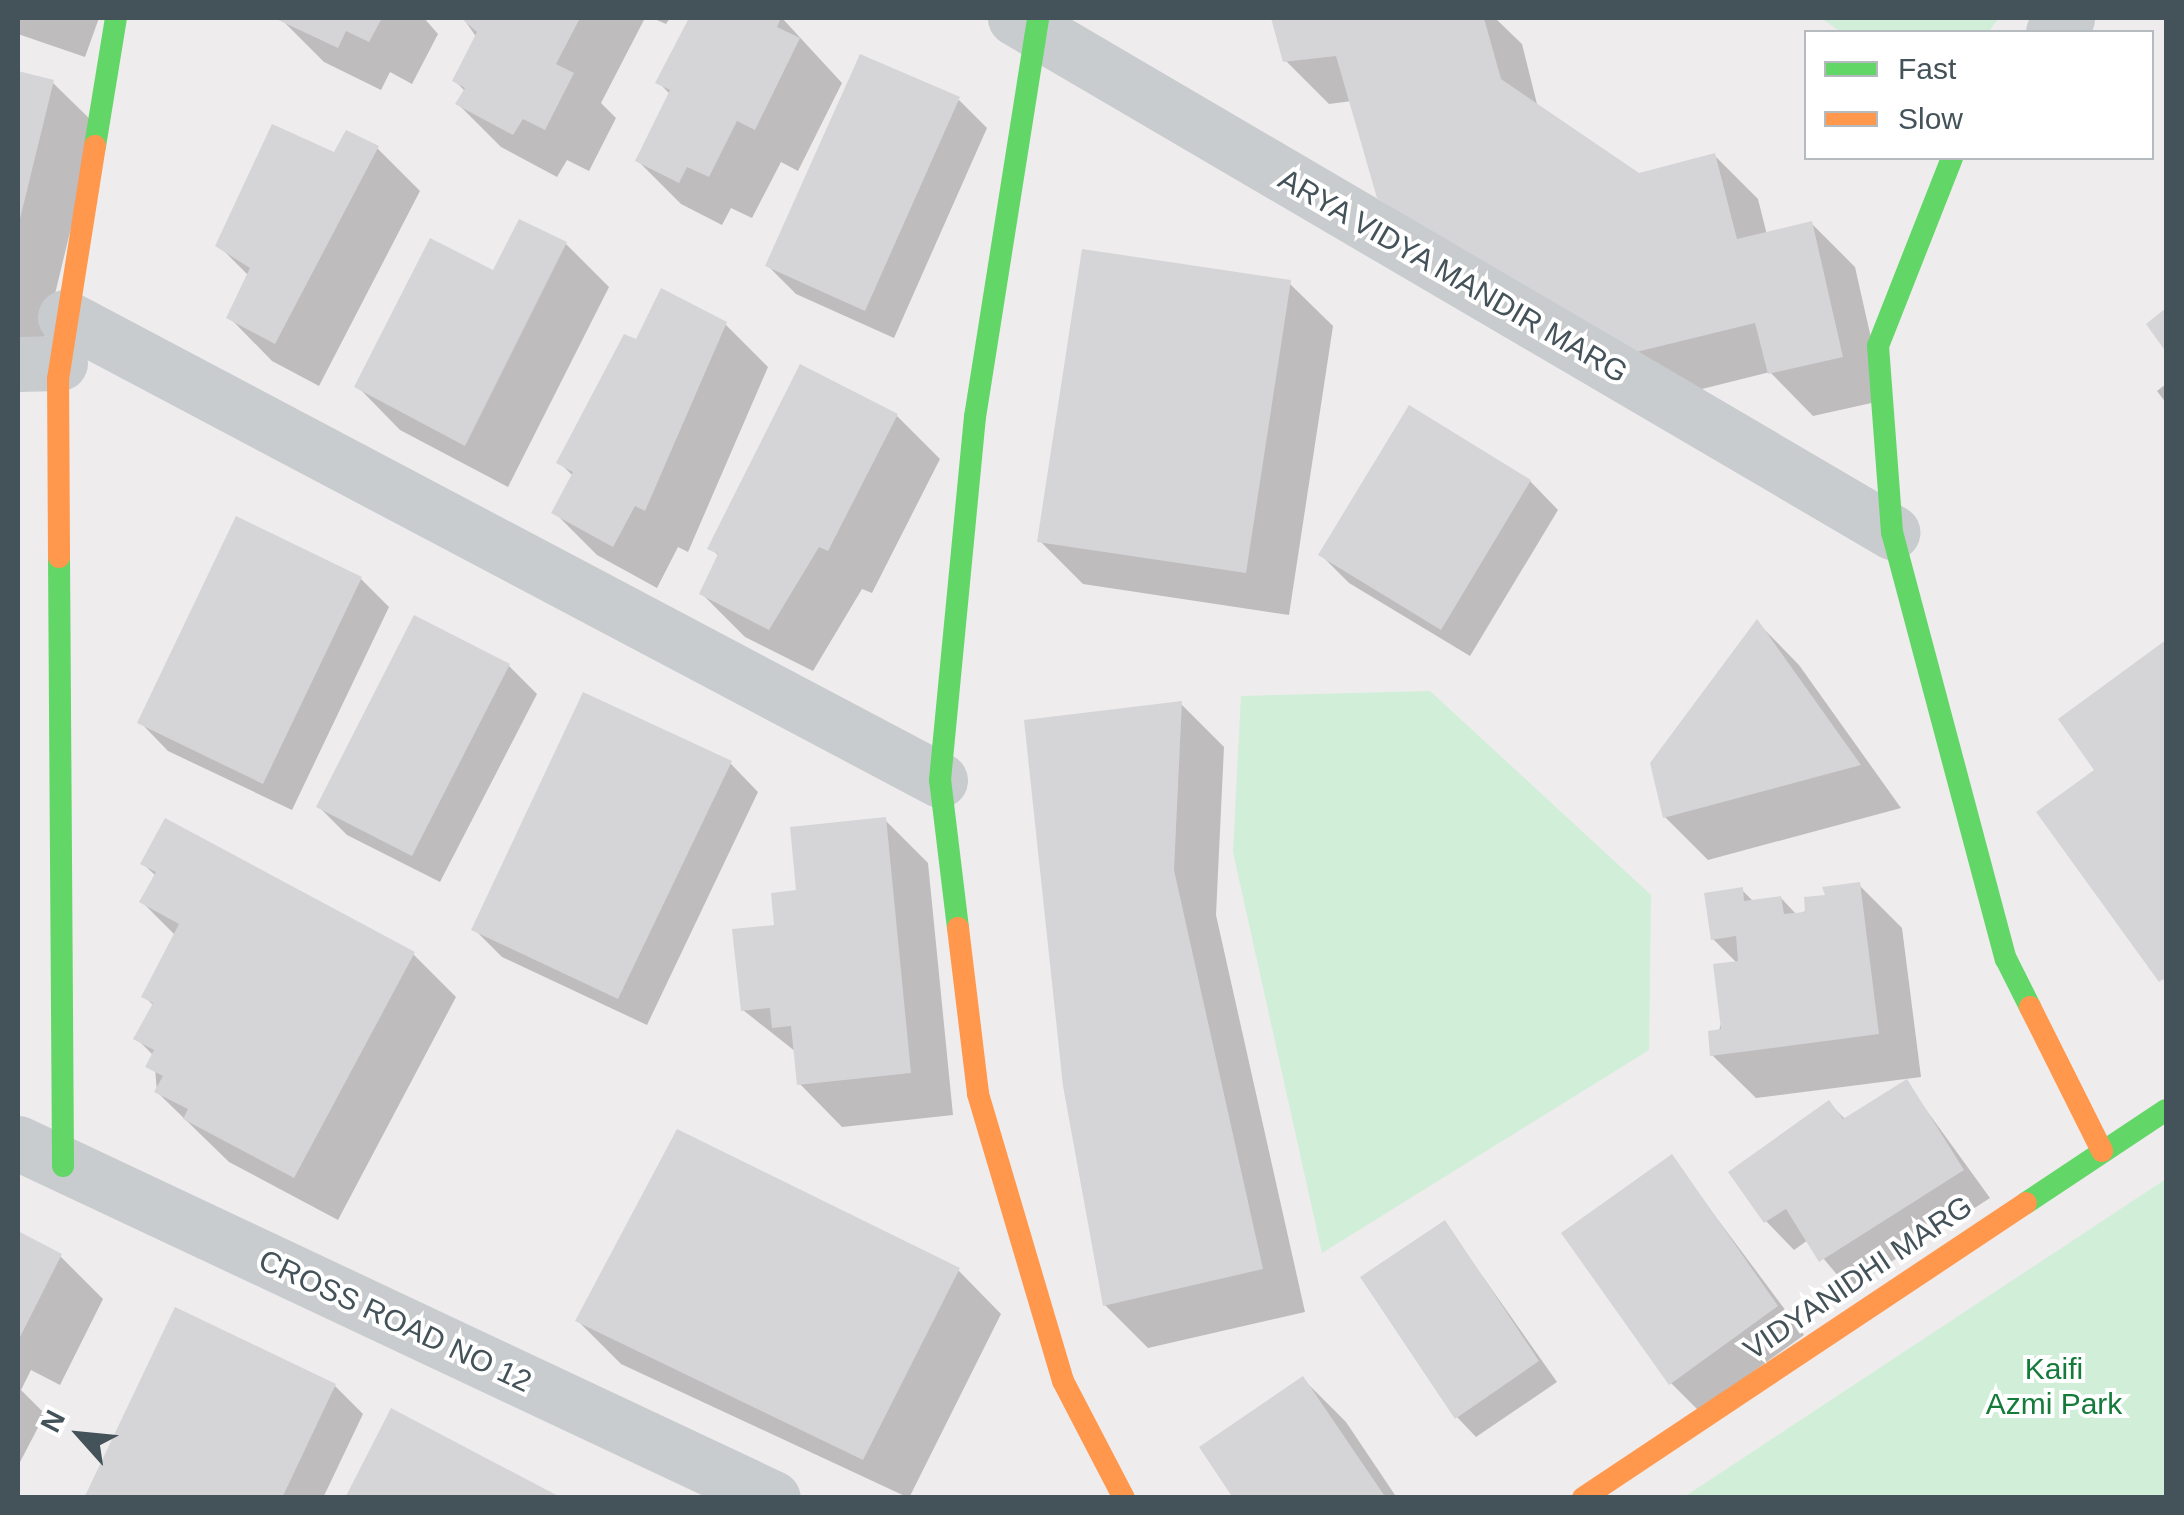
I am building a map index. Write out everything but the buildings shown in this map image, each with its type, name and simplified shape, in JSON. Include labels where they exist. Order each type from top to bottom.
[{"type":"street","points":[[40,1154],[48,348],[116,18]]},
{"type":"street","points":[[1029,22],[975,417],[940,780],[978,1094],[1063,1381],[1124,1498]]},
{"type":"street","name":"ARYA VIDYA MANDIR MARG","points":[[1029,22],[1892,532]]},
{"type":"street","points":[[1951,160],[1878,346],[1892,532],[2006,959],[2102,1151]]},
{"type":"street","points":[[48,348],[940,780]]},
{"type":"street","name":"VIDYANIDHI MARG","points":[[1583,1498],[2166,1110]]},
{"type":"street","name":"CROSS ROAD NO 12","points":[[40,1154],[773,1498]]},
{"type":"green space","points":[[1821,18],[1999,18],[1990,30],[1838,30]]},
{"type":"green space","points":[[1430,691],[1651,895],[1649,1050],[1322,1253],[1233,852],[1241,696]]},
{"type":"green space","name":"Kaifi Azmi Park","points":[[2166,1179],[2166,1497],[1684,1497]]},
{"type":"traffic: fast","points":[[95,146],[116,18]]},
{"type":"traffic: fast","points":[[958,928],[940,780],[975,417],[1038,18]]},
{"type":"traffic: fast","points":[[1951,160],[1878,346],[1892,532],[2006,959],[2030,1007]]},
{"type":"traffic: fast","points":[[59,557],[63,1166]]},
{"type":"traffic: fast","points":[[2026,1203],[2166,1110]]},
{"type":"traffic: slow","points":[[59,557],[58,379],[95,146]]},
{"type":"traffic: slow","points":[[958,928],[978,1094],[1063,1381],[1124,1498]]},
{"type":"traffic: slow","points":[[2030,1007],[2102,1151]]},
{"type":"traffic: slow","points":[[1583,1498],[2026,1203]]}]
